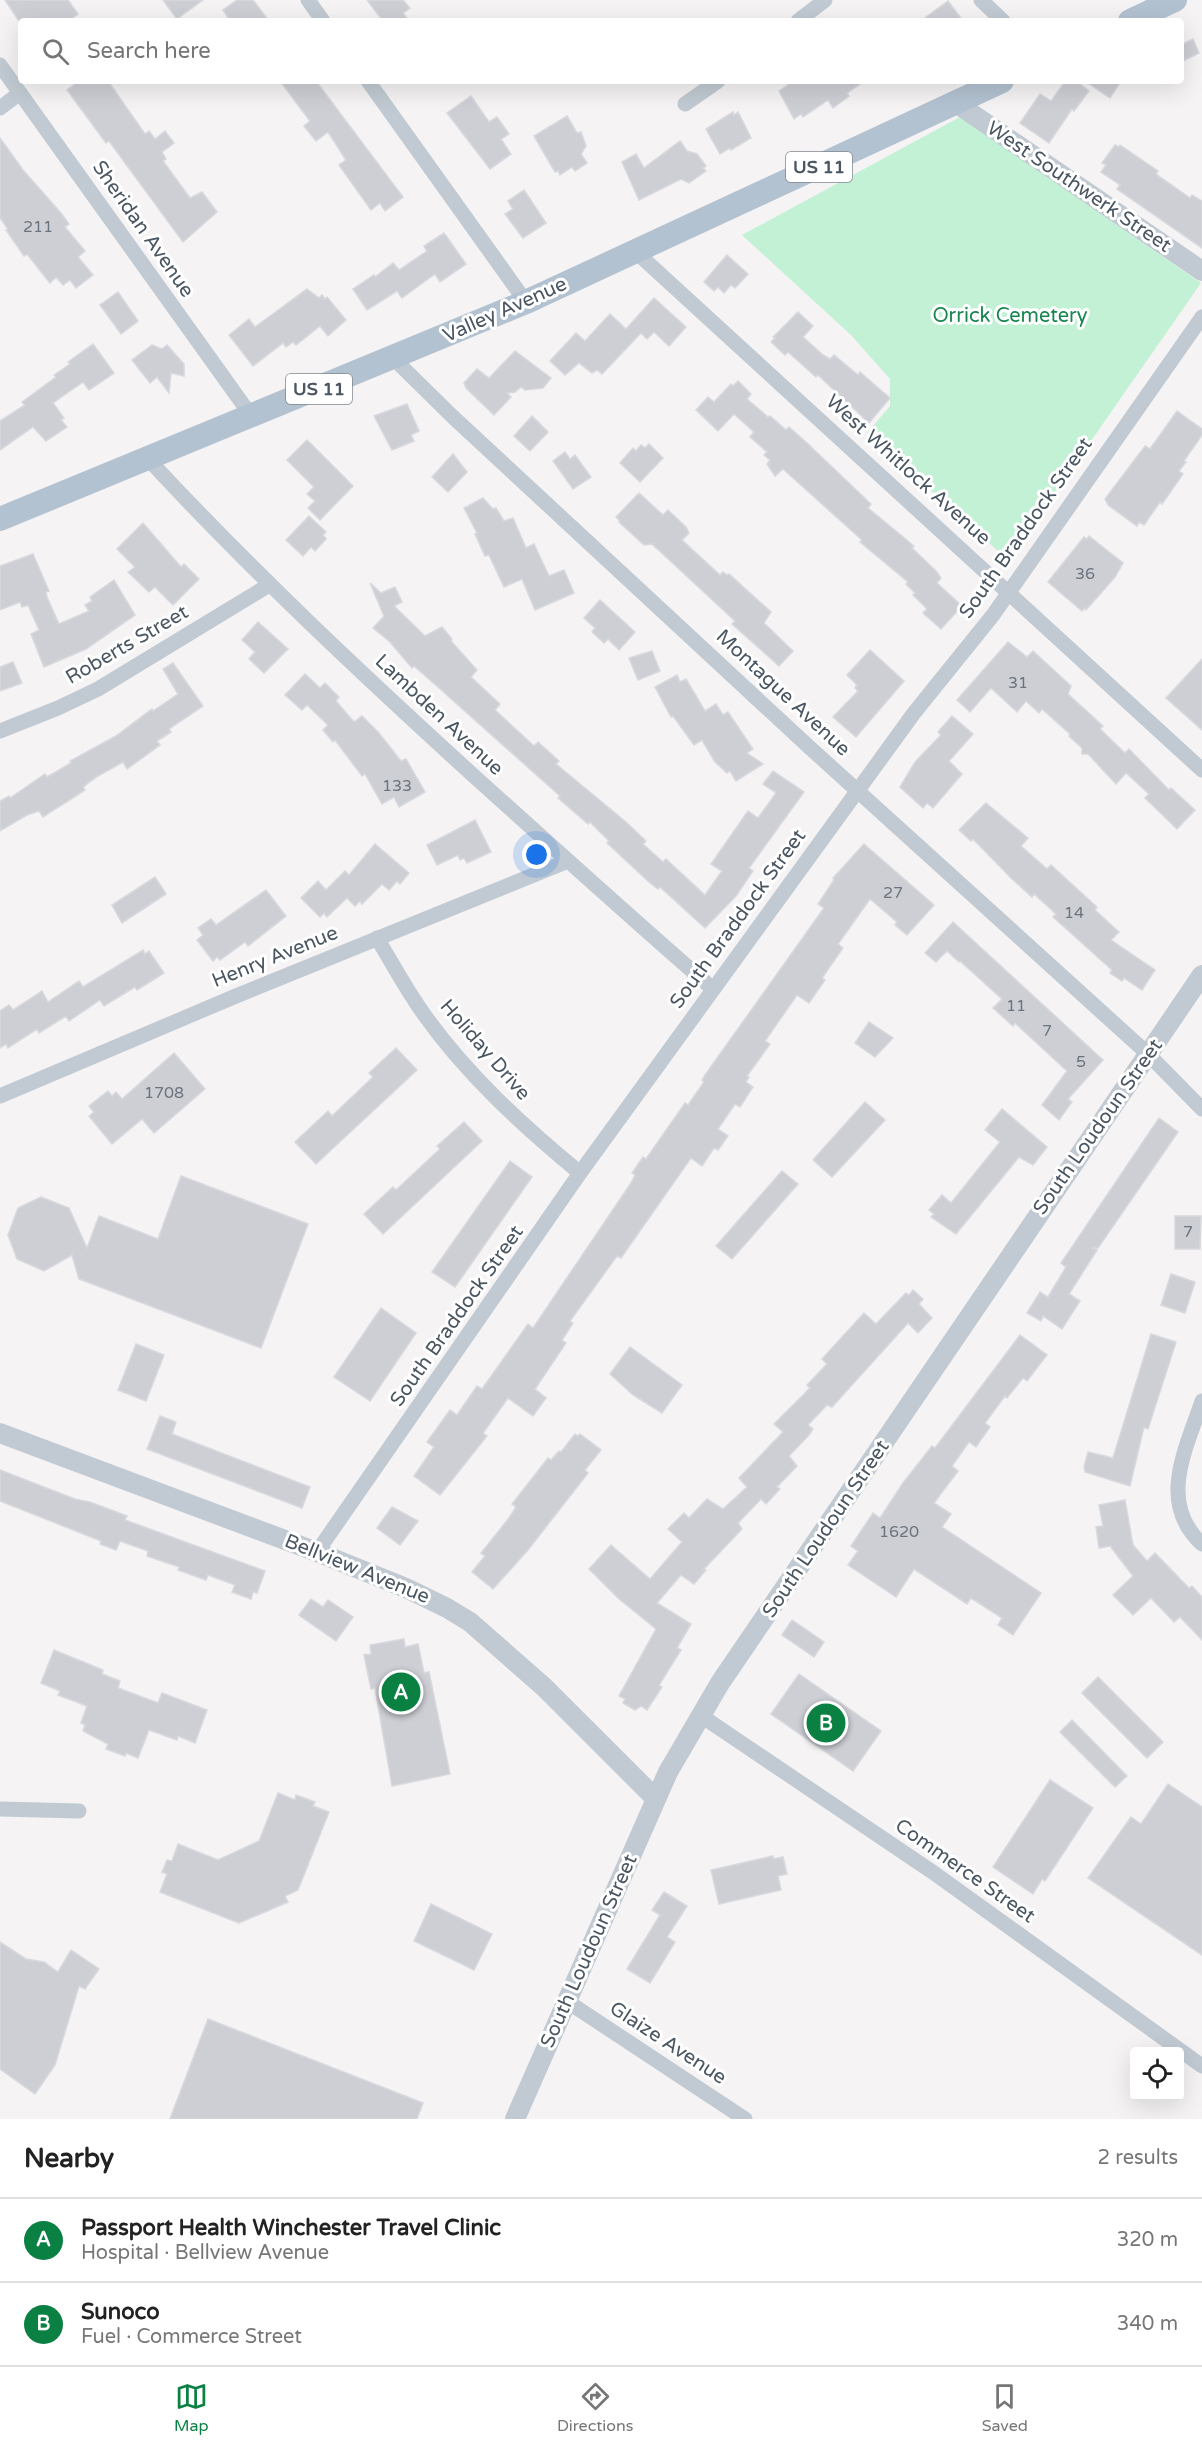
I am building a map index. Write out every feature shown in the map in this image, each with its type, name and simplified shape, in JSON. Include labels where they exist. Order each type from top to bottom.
[{"type":"main road","points":[[1136,18],[1175,0]]},
{"type":"main road","name":"Valley Avenue","points":[[0,519],[149,460],[526,302],[996,84]]},
{"type":"street","points":[[308,0],[321,18]]},
{"type":"street","points":[[802,18],[825,0]]},
{"type":"street","points":[[981,0],[1000,18]]},
{"type":"street","name":"Sheridan Avenue","points":[[0,64],[252,417]]},
{"type":"street","points":[[370,84],[526,302]]},
{"type":"street","points":[[685,104],[714,84]]},
{"type":"street","points":[[0,108],[20,93]]},
{"type":"street","name":"West Southwerk Street","points":[[956,103],[1202,271]]},
{"type":"street","name":"West Whitlock Avenue","points":[[636,252],[1202,770]]},
{"type":"street","name":"South Braddock Street","points":[[317,1552],[480,1321],[580,1173],[857,790],[1009,591],[1202,317]]},
{"type":"street","name":"Montague Avenue","points":[[393,358],[453,417],[857,790],[1148,1054],[1202,1109]]},
{"type":"street","name":"Lambden Avenue","points":[[149,460],[218,535],[396,705],[713,989]]},
{"type":"street","name":"Roberts Street","points":[[0,731],[98,689],[269,585]]},
{"type":"street","name":"Henry Avenue","points":[[0,1096],[377,938],[568,861]]},
{"type":"street","name":"Holiday Drive","points":[[377,938],[423,1013],[473,1073],[526,1129],[580,1173]]},
{"type":"street","name":"South Loudoun Street","points":[[515,2119],[668,1772],[700,1715],[1202,975]]},
{"type":"street","points":[[1202,1401],[1178,1474],[1176,1488],[1178,1506],[1185,1523],[1202,1544]]},
{"type":"street","name":"Bellview Avenue","points":[[0,1433],[317,1552],[429,1598],[470,1622],[544,1687],[656,1799]]},
{"type":"street","name":"Commerce Street","points":[[700,1715],[934,1873],[1202,2066]]},
{"type":"street","points":[[0,1809],[79,1811]]},
{"type":"street","name":"Glaize Avenue","points":[[568,2002],[745,2119]]},
{"type":"green space","name":"Orrick Cemetery","points":[[960,117],[1201,283],[1008,560],[867,433],[890,406],[890,379],[851,335],[742,235]]},
{"type":"building","points":[[5,0],[68,0],[78,14],[72,18],[18,20]]},
{"type":"building","points":[[163,0],[203,0],[178,18]]},
{"type":"building","points":[[237,0],[253,0],[267,18],[228,18],[223,10]]},
{"type":"building","points":[[367,0],[403,0],[410,8],[403,13],[407,18],[381,18]]},
{"type":"building","points":[[948,1],[961,18],[925,18]]},
{"type":"building","points":[[1193,39],[1199,53],[1184,60],[1184,44]]},
{"type":"building","points":[[75,84],[110,84],[145,134],[149,131],[155,139],[165,131],[174,143],[162,152],[166,159],[163,161],[190,198],[202,192],[217,212],[183,242],[109,141],[106,143],[67,90]]},
{"type":"building","points":[[282,84],[318,84],[403,197],[385,211],[380,203],[371,210],[339,165],[346,160],[328,132],[316,141],[304,126],[310,121]]},
{"type":"building","points":[[790,84],[860,84],[847,93],[849,96],[833,108],[828,100],[803,117],[801,114],[794,119],[779,91]]},
{"type":"building","points":[[1063,84],[1080,84],[1089,91],[1074,111],[1072,109],[1049,143],[1020,123],[1040,94],[1051,101]]},
{"type":"building","points":[[1089,84],[1119,84],[1110,98]]},
{"type":"building","points":[[471,96],[489,122],[497,117],[509,134],[501,139],[511,154],[490,169],[447,113]]},
{"type":"building","points":[[733,112],[734,115],[738,112],[751,138],[720,154],[706,129]]},
{"type":"building","points":[[567,116],[577,133],[581,132],[586,146],[581,154],[587,163],[575,171],[572,167],[560,175],[558,171],[555,172],[534,136]]},
{"type":"building","points":[[0,138],[23,170],[61,213],[69,224],[65,227],[85,251],[78,257],[93,275],[76,288],[70,280],[63,285],[56,277],[50,283],[27,254],[24,256],[6,230],[8,229],[0,218]]},
{"type":"building","points":[[680,141],[687,151],[697,154],[706,166],[703,168],[706,171],[689,183],[681,179],[639,200],[622,162],[636,154],[644,168]]},
{"type":"building","points":[[1115,145],[1119,147],[1120,145],[1158,171],[1156,174],[1190,198],[1192,195],[1202,201],[1202,248],[1117,189],[1120,185],[1101,172],[1106,165],[1102,163]]},
{"type":"building","points":[[524,190],[546,223],[523,238],[505,214],[513,209],[508,201]]},
{"type":"building","points":[[444,233],[466,264],[440,282],[435,274],[402,298],[397,291],[367,310],[353,289],[374,275],[375,277],[393,263],[399,270],[427,251],[424,246]]},
{"type":"building","points":[[727,255],[748,274],[735,288],[731,285],[724,293],[718,287],[714,291],[704,282]]},
{"type":"building","points":[[307,289],[319,298],[322,295],[325,299],[327,297],[346,320],[328,336],[320,326],[296,345],[293,342],[286,347],[283,343],[253,366],[229,335],[249,319],[255,327]]},
{"type":"building","points":[[118,292],[138,321],[121,334],[100,305]]},
{"type":"building","points":[[654,298],[686,327],[669,346],[654,332],[647,339],[641,333],[602,374],[597,370],[592,373],[579,363],[565,375],[550,361],[576,333],[585,341],[610,314],[626,329]]},
{"type":"building","points":[[798,312],[813,326],[803,337],[823,355],[830,359],[834,355],[858,375],[860,372],[890,398],[869,423],[818,375],[816,377],[788,352],[785,355],[771,342],[775,338],[773,337]]},
{"type":"building","points":[[93,344],[114,373],[89,390],[83,382],[53,403],[64,418],[61,420],[67,427],[46,441],[33,427],[0,450],[0,421],[25,405],[22,402],[56,377],[54,375],[70,364],[68,362]]},
{"type":"building","points":[[152,345],[162,349],[167,345],[184,364],[184,376],[171,373],[169,393],[157,377],[150,383],[132,360]]},
{"type":"building","points":[[515,351],[551,378],[543,388],[525,390],[521,387],[515,392],[507,393],[511,397],[494,415],[466,388],[464,383],[477,369],[489,378]]},
{"type":"building","points":[[738,381],[751,394],[747,399],[786,430],[789,427],[807,443],[871,504],[868,508],[914,546],[912,548],[936,571],[941,578],[937,583],[962,606],[941,629],[923,613],[927,609],[913,595],[915,593],[906,584],[908,582],[860,542],[862,540],[783,469],[775,476],[767,464],[770,460],[764,455],[767,452],[750,437],[754,432],[734,414],[718,431],[696,410],[708,397],[714,402],[731,384],[733,386]]},
{"type":"building","points":[[407,404],[419,431],[411,435],[414,441],[392,450],[374,416]]},
{"type":"building","points":[[1177,411],[1202,429],[1202,435],[1179,471],[1183,474],[1162,504],[1160,502],[1144,525],[1139,522],[1137,526],[1108,505],[1105,499],[1145,446],[1150,449]]},
{"type":"building","points":[[532,416],[548,432],[530,451],[514,436]]},
{"type":"building","points":[[307,440],[353,486],[320,520],[308,508],[315,501],[307,494],[314,487],[287,460]]},
{"type":"building","points":[[649,444],[663,458],[640,482],[620,463],[633,448],[636,451],[641,445],[645,448]]},
{"type":"building","points":[[565,452],[570,459],[575,455],[591,477],[573,489],[553,461]]},
{"type":"building","points":[[453,454],[467,472],[448,492],[432,477]]},
{"type":"building","points":[[639,493],[663,515],[668,510],[686,527],[689,533],[682,540],[720,575],[723,572],[729,574],[771,612],[764,623],[793,651],[779,666],[732,624],[735,621],[652,544],[644,545],[619,522],[616,517]]},
{"type":"building","points":[[483,498],[493,509],[496,508],[504,521],[513,518],[526,548],[534,544],[549,576],[564,570],[574,593],[535,610],[522,579],[504,587],[489,555],[485,556],[475,534],[477,533],[464,508]]},
{"type":"building","points":[[309,516],[326,532],[323,535],[326,539],[315,551],[311,547],[303,556],[286,540]]},
{"type":"building","points":[[143,523],[181,567],[184,564],[199,579],[173,605],[155,587],[149,592],[128,572],[135,567],[117,549]]},
{"type":"building","points":[[1089,536],[1123,563],[1115,577],[1086,610],[1085,608],[1082,611],[1048,582],[1084,537],[1087,539]]},
{"type":"building","points":[[33,554],[49,591],[46,592],[47,597],[59,624],[89,611],[85,605],[92,601],[90,597],[114,580],[135,615],[86,649],[44,667],[31,634],[39,630],[28,605],[22,607],[20,602],[0,610],[0,566]]},
{"type":"building","points":[[370,583],[381,593],[395,587],[402,602],[394,606],[425,636],[442,627],[452,639],[451,641],[477,670],[471,677],[500,704],[495,710],[534,746],[538,742],[559,761],[556,764],[646,841],[643,844],[663,862],[666,859],[705,895],[722,871],[711,864],[748,811],[758,818],[776,793],[763,784],[773,771],[804,792],[749,868],[753,871],[736,896],[705,928],[660,887],[658,889],[650,883],[607,843],[609,841],[590,822],[588,824],[558,798],[560,796],[439,688],[414,666],[412,668],[389,641],[373,628],[384,616]]},
{"type":"building","points":[[600,600],[635,632],[619,650],[608,639],[604,643],[592,632],[595,628],[584,618]]},
{"type":"building","points":[[258,622],[288,649],[264,673],[249,659],[255,652],[242,640]]},
{"type":"building","points":[[1008,642],[1027,657],[1033,651],[1071,686],[1068,694],[1103,726],[1100,729],[1125,753],[1129,749],[1169,790],[1171,788],[1195,810],[1177,829],[1145,798],[1149,794],[1126,773],[1116,784],[1088,754],[1082,754],[1082,748],[1069,736],[1070,734],[1042,709],[1039,713],[1026,701],[1017,712],[991,688],[970,712],[957,700]]},
{"type":"building","points":[[870,650],[904,681],[856,737],[833,717],[858,691],[855,688],[857,685],[847,675]]},
{"type":"building","points":[[652,651],[660,671],[638,680],[629,658]]},
{"type":"building","points":[[1202,659],[1202,730],[1166,698]]},
{"type":"building","points":[[13,662],[22,683],[0,691],[0,667]]},
{"type":"building","points":[[173,663],[203,706],[169,729],[171,732],[157,741],[160,745],[127,769],[123,762],[98,776],[83,787],[85,790],[43,817],[39,811],[27,815],[0,831],[0,801],[9,796],[10,798],[45,774],[47,777],[71,763],[70,761],[116,736],[152,709],[153,711],[178,694],[163,669]]},
{"type":"building","points":[[305,674],[320,688],[325,683],[339,697],[336,701],[354,722],[362,716],[401,761],[406,759],[425,792],[399,807],[394,797],[382,804],[365,774],[362,776],[335,740],[333,742],[323,730],[328,725],[307,705],[302,710],[285,695]]},
{"type":"building","points":[[677,675],[680,682],[686,679],[705,711],[716,704],[723,715],[728,712],[753,749],[747,753],[763,764],[736,781],[730,771],[727,773],[715,762],[702,740],[694,745],[673,716],[671,717],[655,687]]},
{"type":"building","points":[[952,716],[973,734],[949,761],[962,774],[933,808],[927,803],[923,808],[900,787],[915,762],[941,735],[938,732]]},
{"type":"building","points":[[986,803],[1028,838],[1021,846],[1047,869],[1051,865],[1097,907],[1095,910],[1119,932],[1111,940],[1155,970],[1142,990],[1124,978],[1122,981],[1110,973],[1112,970],[1053,917],[1056,914],[1034,894],[1032,897],[973,839],[971,841],[959,830]]},
{"type":"building","points":[[475,820],[491,852],[467,863],[464,858],[460,860],[458,855],[437,865],[427,845]]},
{"type":"building","points":[[375,844],[409,873],[400,884],[397,881],[389,890],[382,884],[362,904],[360,901],[355,906],[347,898],[327,917],[324,913],[320,917],[301,898],[318,881],[326,890],[345,871],[349,875]]},
{"type":"building","points":[[864,844],[934,905],[907,935],[895,925],[897,922],[870,899],[838,944],[843,948],[822,978],[825,980],[809,1003],[797,995],[765,1041],[770,1044],[747,1076],[749,1077],[746,1082],[753,1087],[740,1107],[735,1104],[718,1129],[728,1136],[718,1150],[714,1148],[702,1166],[691,1158],[621,1258],[617,1256],[570,1321],[573,1323],[562,1340],[566,1343],[535,1389],[546,1398],[533,1416],[508,1398],[483,1433],[487,1436],[440,1495],[414,1476],[434,1447],[427,1442],[450,1410],[457,1415],[477,1386],[482,1389],[528,1324],[533,1328],[631,1183],[635,1175],[632,1173],[643,1157],[646,1159],[685,1103],[688,1105],[704,1082],[702,1080],[705,1075],[824,908],[818,904],[834,880],[833,878]]},
{"type":"building","points":[[155,877],[166,894],[122,923],[112,905]]},
{"type":"building","points":[[266,890],[286,916],[248,946],[245,942],[220,960],[217,957],[213,961],[197,940],[203,935],[198,928],[211,919],[216,925]]},
{"type":"building","points":[[953,922],[1103,1060],[1068,1099],[1072,1102],[1059,1120],[1042,1105],[1067,1071],[1015,1023],[1013,1026],[993,1008],[1002,999],[960,961],[947,951],[936,962],[925,953]]},
{"type":"building","points":[[143,950],[145,954],[149,951],[164,973],[137,990],[135,987],[104,1006],[100,1000],[69,1021],[66,1016],[39,1033],[37,1029],[8,1048],[6,1044],[0,1048],[0,1011],[9,1005],[13,1010],[42,991],[48,1002],[79,981],[83,987]]},
{"type":"building","points":[[869,1022],[893,1038],[875,1057],[855,1043]]},
{"type":"building","points":[[396,1048],[417,1070],[316,1164],[295,1142],[328,1111],[332,1116],[373,1077],[369,1073]]},
{"type":"building","points":[[174,1053],[205,1089],[154,1133],[142,1119],[112,1144],[89,1116],[94,1112],[89,1106],[108,1091],[112,1096],[116,1092],[122,1099]]},
{"type":"building","points":[[865,1102],[885,1120],[832,1177],[813,1160]]},
{"type":"building","points":[[1002,1109],[1047,1147],[1033,1165],[1019,1157],[956,1234],[931,1217],[934,1214],[929,1210],[942,1195],[951,1203],[1000,1142],[985,1130]]},
{"type":"building","points":[[1159,1118],[1178,1132],[1098,1248],[1092,1248],[1097,1250],[1069,1294],[1080,1301],[1062,1329],[1043,1316],[1041,1321],[1027,1313],[1040,1292],[1048,1297],[1066,1267],[1061,1263]]},
{"type":"building","points":[[464,1122],[482,1141],[383,1234],[364,1214],[393,1187],[396,1190],[440,1149],[437,1146]]},
{"type":"building","points":[[510,1161],[532,1177],[455,1287],[432,1272]]},
{"type":"building","points":[[782,1171],[798,1184],[732,1259],[716,1246]]},
{"type":"building","points":[[181,1176],[308,1224],[261,1348],[79,1279],[72,1255],[44,1271],[17,1259],[8,1235],[18,1208],[41,1197],[69,1208],[87,1248],[99,1216],[158,1239]]},
{"type":"building","points":[[1175,1216],[1201,1216],[1200,1249],[1175,1249]]},
{"type":"building","points":[[1171,1274],[1195,1282],[1185,1313],[1161,1305]]},
{"type":"building","points":[[913,1290],[923,1299],[919,1304],[932,1318],[918,1333],[908,1323],[832,1407],[827,1405],[808,1425],[813,1429],[809,1435],[789,1456],[797,1466],[777,1487],[780,1489],[766,1504],[761,1499],[738,1523],[742,1529],[704,1569],[706,1570],[694,1584],[681,1575],[657,1603],[691,1624],[677,1648],[681,1650],[659,1685],[662,1687],[647,1710],[641,1706],[635,1710],[623,1703],[625,1699],[619,1696],[656,1629],[618,1598],[589,1569],[611,1545],[650,1579],[682,1542],[668,1529],[684,1513],[689,1518],[707,1499],[723,1509],[747,1487],[739,1478],[783,1432],[774,1424],[810,1388],[807,1385],[827,1364],[822,1359],[864,1313],[876,1324],[906,1293],[909,1295]]},
{"type":"building","points":[[381,1308],[416,1333],[370,1401],[334,1377]]},
{"type":"building","points":[[1151,1334],[1176,1342],[1148,1429],[1144,1427],[1130,1486],[1085,1472],[1084,1467],[1088,1452],[1113,1458]]},
{"type":"building","points":[[1020,1335],[1047,1355],[1027,1381],[1023,1378],[1007,1398],[1005,1396],[985,1423],[990,1427],[976,1447],[969,1442],[952,1466],[958,1471],[934,1503],[951,1514],[942,1527],[1041,1593],[1013,1635],[998,1625],[1002,1618],[971,1598],[967,1604],[914,1569],[896,1597],[848,1565],[858,1551],[851,1546],[873,1513],[880,1518],[903,1483],[932,1446],[935,1448]]},
{"type":"building","points":[[136,1344],[164,1355],[146,1401],[118,1390]]},
{"type":"building","points":[[630,1347],[682,1385],[662,1413],[633,1395],[610,1374]]},
{"type":"building","points":[[160,1416],[176,1422],[172,1434],[310,1487],[302,1508],[147,1449]]},
{"type":"building","points":[[575,1434],[578,1436],[580,1434],[601,1450],[585,1470],[588,1473],[528,1550],[493,1589],[472,1572],[485,1556],[481,1553],[516,1507],[512,1504],[548,1458],[551,1460],[559,1451],[561,1452]]},
{"type":"building","points":[[0,1470],[127,1516],[125,1520],[265,1571],[257,1593],[253,1592],[251,1599],[232,1592],[235,1585],[208,1575],[206,1580],[178,1570],[179,1567],[147,1556],[148,1551],[120,1541],[116,1550],[100,1544],[101,1541],[0,1501]]},
{"type":"building","points":[[1125,1500],[1133,1545],[1147,1561],[1155,1553],[1189,1588],[1192,1586],[1202,1597],[1202,1640],[1180,1617],[1174,1622],[1151,1598],[1133,1615],[1113,1595],[1133,1576],[1110,1546],[1099,1548],[1096,1527],[1103,1526],[1099,1505]]},
{"type":"building","points":[[392,1507],[418,1521],[400,1545],[377,1528]]},
{"type":"building","points":[[311,1599],[323,1607],[328,1600],[353,1617],[336,1641],[299,1615]]},
{"type":"building","points":[[792,1620],[824,1642],[814,1657],[782,1635]]},
{"type":"building","points":[[404,1639],[405,1647],[418,1644],[424,1673],[429,1672],[450,1774],[392,1786],[375,1688],[371,1689],[364,1655],[371,1654],[370,1645]]},
{"type":"building","points":[[54,1650],[103,1670],[102,1674],[120,1681],[118,1688],[158,1703],[162,1693],[207,1710],[195,1743],[178,1736],[177,1740],[149,1730],[138,1758],[106,1749],[108,1744],[83,1731],[85,1725],[81,1723],[87,1706],[58,1695],[60,1691],[41,1683]]},
{"type":"building","points":[[799,1674],[881,1731],[853,1771],[771,1714]]},
{"type":"building","points":[[1098,1677],[1163,1742],[1147,1758],[1082,1693]]},
{"type":"building","points":[[1072,1720],[1127,1776],[1115,1787],[1060,1732]]},
{"type":"building","points":[[1050,1780],[1093,1808],[1045,1881],[1042,1879],[1033,1894],[993,1867]]},
{"type":"building","points":[[1168,1784],[1202,1807],[1202,1955],[1088,1878],[1131,1817],[1141,1824]]},
{"type":"building","points":[[278,1793],[295,1800],[296,1795],[315,1802],[313,1806],[329,1812],[298,1890],[285,1896],[288,1902],[239,1923],[160,1892],[167,1874],[162,1872],[167,1860],[172,1861],[178,1844],[218,1860],[259,1841]]},
{"type":"building","points":[[773,1856],[773,1859],[783,1857],[787,1874],[778,1876],[781,1890],[719,1904],[711,1870]]},
{"type":"building","points":[[664,1892],[687,1906],[667,1937],[675,1942],[650,1983],[627,1969],[660,1915],[652,1910]]},
{"type":"building","points":[[431,1904],[492,1934],[474,1970],[414,1941]]},
{"type":"building","points":[[0,1942],[26,1959],[44,1962],[58,1972],[71,1950],[99,1969],[85,1989],[79,1986],[55,2065],[35,2094],[0,2069]]},
{"type":"building","points":[[208,2019],[423,2103],[417,2119],[170,2119]]},
{"type":"place","name":"Passport Health Winchester Travel Clinic","points":[[401,1692]]},
{"type":"place","name":"Sunoco","points":[[826,1723]]}]
